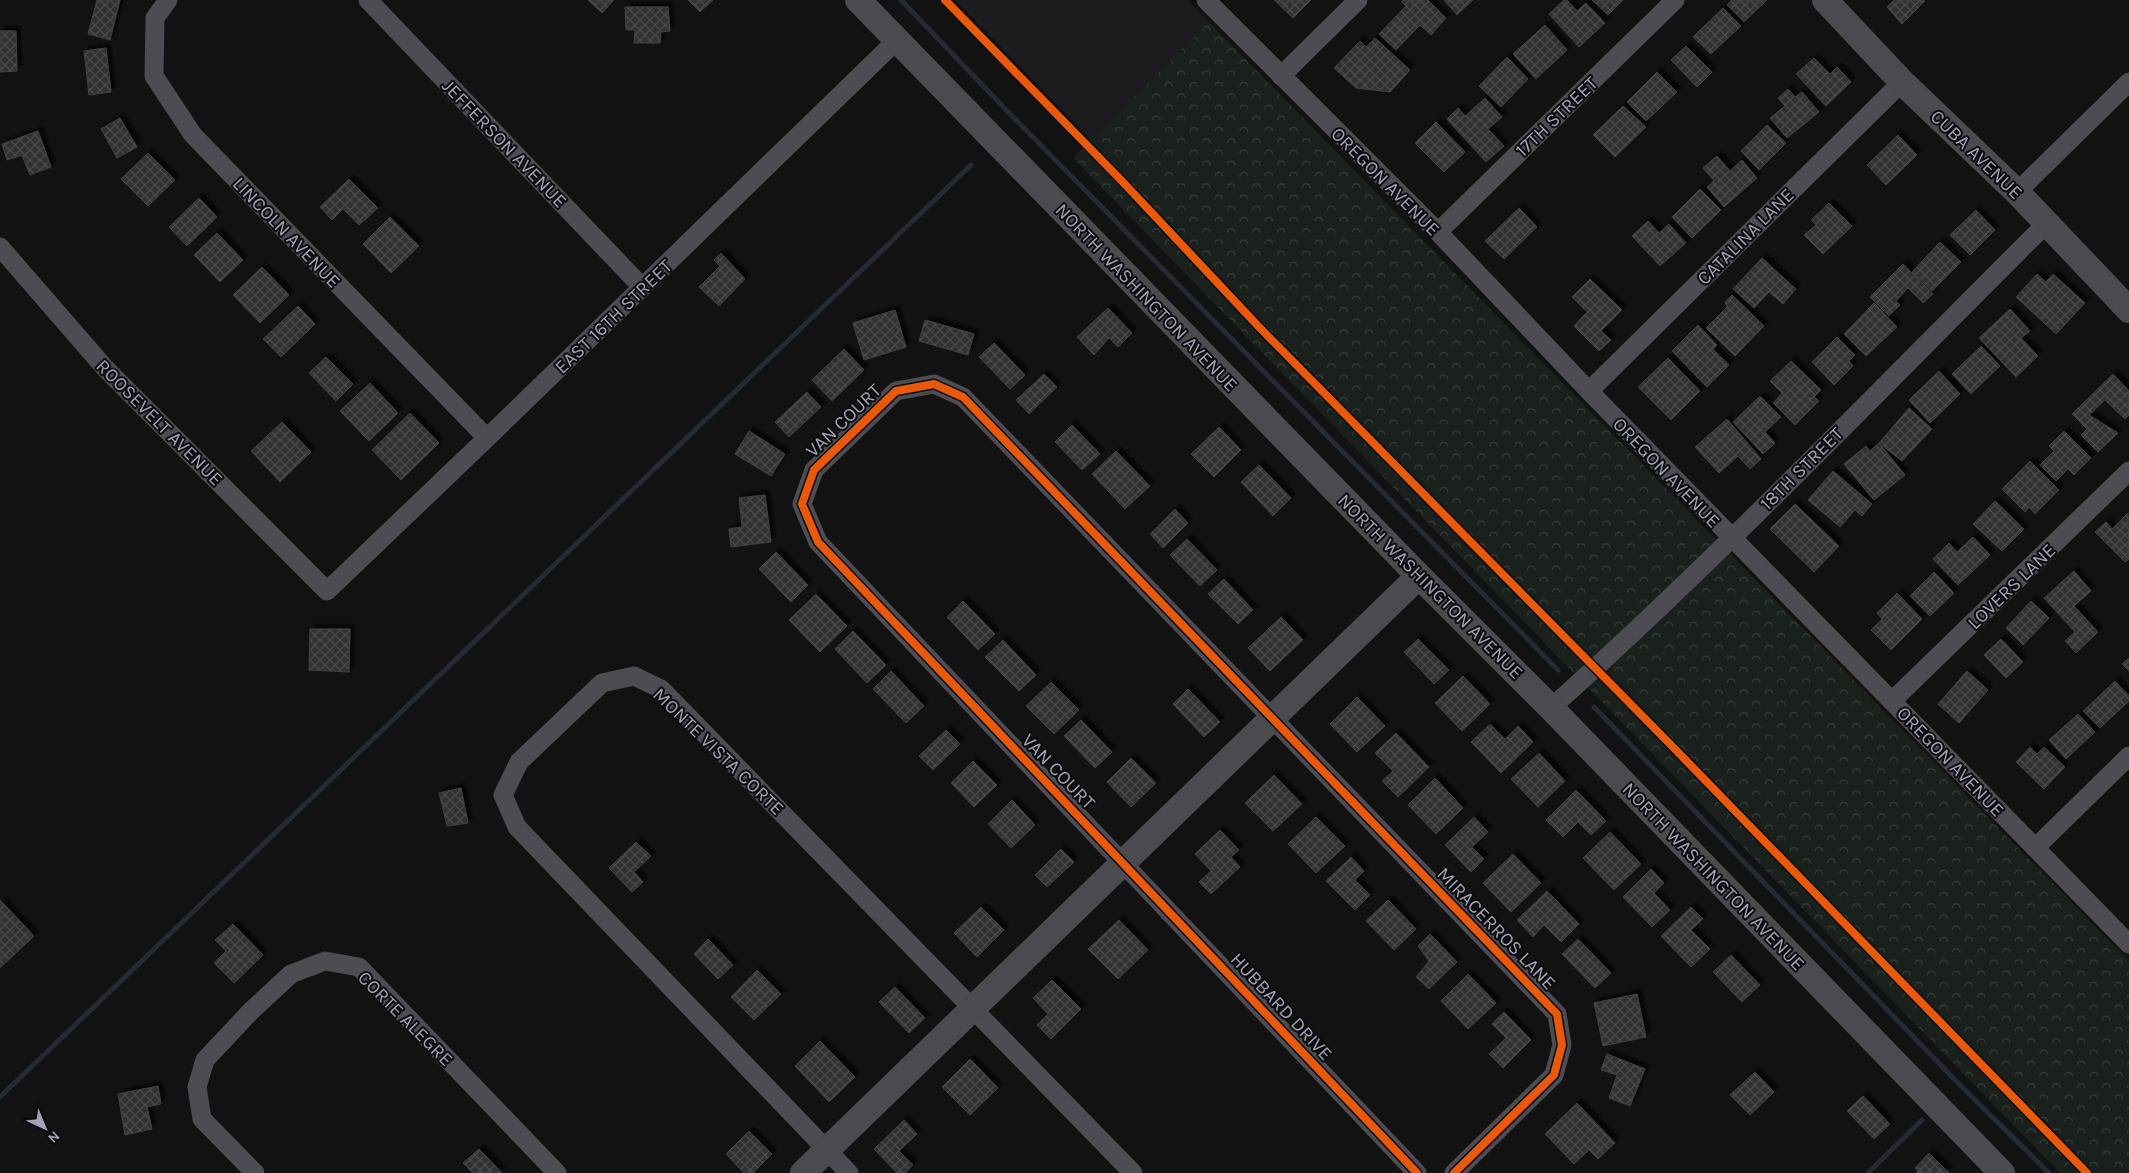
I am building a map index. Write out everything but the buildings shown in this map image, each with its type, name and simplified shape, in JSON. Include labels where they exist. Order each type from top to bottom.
[{"type":"main road","name":"NORTH WASHINGTON AVENUE","points":[[858,0],[1419,576],[1551,708],[2002,1173]]},
{"type":"main road","name":"CUBA AVENUE","points":[[1825,0],[1902,82],[2017,192],[2129,310]]},
{"type":"main road","points":[[803,1173],[1419,576]]},
{"type":"street","name":"LINCOLN AVENUE","points":[[168,0],[154,18],[154,76],[192,135],[487,438]]},
{"type":"street","name":"JEFFERSON AVENUE","points":[[368,0],[642,287]]},
{"type":"street","name":"OREGON AVENUE","points":[[1206,0],[1438,232],[1589,391],[1893,700],[2129,944]]},
{"type":"street","points":[[1281,76],[1358,0]]},
{"type":"street","name":"17TH STREET","points":[[1438,232],[1674,0]]},
{"type":"street","name":"EAST 16TH STREET","points":[[327,591],[897,40]]},
{"type":"street","name":"CATALINA LANE","points":[[1589,391],[1902,82]]},
{"type":"street","points":[[2017,192],[2129,82]]},
{"type":"street","name":"18TH STREET","points":[[1551,708],[1595,669],[1732,538],[2046,224]]},
{"type":"street","name":"ROOSEVELT AVENUE","points":[[0,247],[104,368],[327,591]]},
{"type":"street","name":"VAN COURT","points":[[1123,862],[818,542],[802,504],[814,470],[896,391],[934,384],[963,397],[1272,718]]},
{"type":"street","name":"LOVERS LANE","points":[[1893,700],[2129,471]]},
{"type":"street","name":"MONTE VISTA CORTE","points":[[849,1173],[517,827],[503,795],[519,762],[602,682],[634,676],[661,689],[1133,1173]]},
{"type":"street","name":"MIRACERROS LANE","points":[[1272,718],[1557,1014],[1562,1045],[1554,1075],[1454,1173]]},
{"type":"street","points":[[2036,848],[2129,756]]},
{"type":"street","name":"HUBBARD DRIVE","points":[[1123,862],[1418,1173]]},
{"type":"street","name":"CORTE ALEGRE","points":[[255,1173],[202,1119],[196,1087],[205,1060],[251,1012],[291,974],[325,961],[359,967],[558,1173]]},
{"type":"shaded area","points":[[955,0],[1187,0],[1209,22],[1091,140]]},
{"type":"green space","points":[[1209,22],[2129,961],[2129,1173],[2060,1173],[1073,158]]},
{"type":"waterway","points":[[901,0],[1012,116],[1558,670]]},
{"type":"waterway","points":[[0,1097],[971,165]]},
{"type":"waterway","points":[[1594,707],[1960,1085],[2049,1173]]},
{"type":"waterway","points":[[1868,1173],[1922,1120]]},
{"type":"cycle path","points":[[945,0],[1120,179],[1259,327],[1670,744],[2087,1173]]},
{"type":"cycle path","points":[[1417,1173],[818,542],[802,504],[814,470],[896,391],[934,384],[963,397],[1557,1014],[1562,1045],[1554,1075],[1454,1173]]}]
